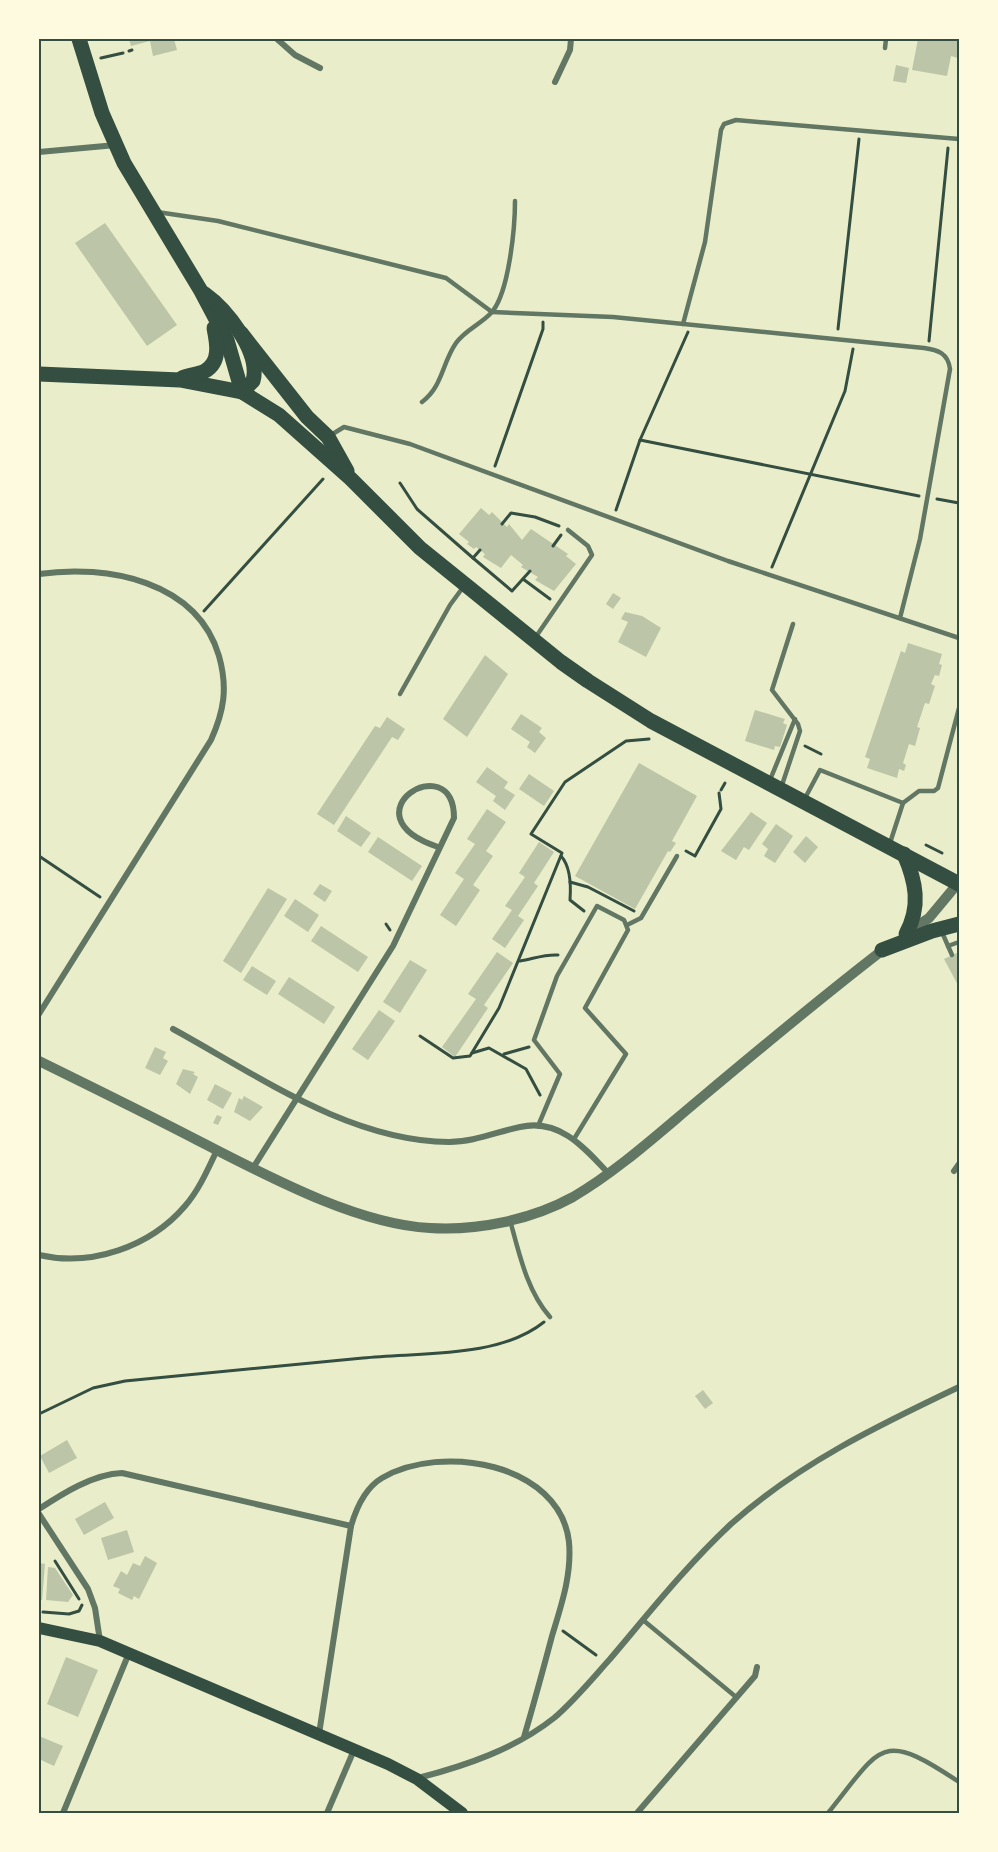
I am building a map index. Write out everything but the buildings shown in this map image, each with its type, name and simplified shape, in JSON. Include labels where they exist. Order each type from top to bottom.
[{"type":"main road","points":[[79,39],[102,113],[116,145],[151,212],[201,291],[227,340],[242,392]]},
{"type":"main road","points":[[201,291],[220,305],[307,417],[328,437],[351,479]]},
{"type":"main road","points":[[180,380],[206,371],[216,358],[218,345],[214,316]]},
{"type":"main road","points":[[241,333],[254,365],[255,375],[242,392]]},
{"type":"main road","points":[[39,374],[180,380],[242,392],[279,416],[351,479],[420,548],[588,681],[651,721],[959,883]]},
{"type":"main road","points":[[904,854],[916,892],[916,911],[906,934]]},
{"type":"main road","points":[[882,951],[959,924]]},
{"type":"main road","points":[[39,1628],[100,1641],[354,1749],[417,1779],[462,1813]]},
{"type":"street","points":[[277,39],[295,55],[321,68]]},
{"type":"street","points":[[555,82],[570,50],[571,39]]},
{"type":"street","points":[[39,152],[116,145]]},
{"type":"street","points":[[39,574],[85,572],[121,576],[146,582],[170,593],[199,616],[209,630],[223,669],[226,690],[222,716],[196,766],[39,1014]]},
{"type":"street","points":[[253,1168],[393,946],[438,847],[454,818],[454,807],[449,796],[438,788],[422,785],[408,792],[401,804],[400,818],[410,834],[438,847]]},
{"type":"street","points":[[39,1061],[253,1168],[347,1208],[409,1225],[456,1228],[510,1220],[561,1202],[608,1173],[882,951],[929,918],[959,883]]},
{"type":"street","points":[[172,1029],[297,1097],[350,1121],[415,1139],[450,1142],[474,1140],[519,1127],[538,1126],[557,1129],[574,1139],[608,1173]]},
{"type":"street","points":[[39,1255],[54,1259],[97,1256],[124,1249],[154,1234],[186,1205],[217,1150]]},
{"type":"street","points":[[954,1171],[959,1164]]},
{"type":"street","points":[[417,1779],[495,1753],[553,1718],[705,1550],[780,1484],[839,1447],[959,1387]]},
{"type":"street","points":[[319,1734],[351,1526],[356,1510],[366,1494],[381,1478],[428,1463],[453,1461],[500,1468],[533,1485],[549,1499],[564,1525],[569,1542],[564,1595],[524,1737]]},
{"type":"street","points":[[100,1641],[95,1608],[88,1589],[39,1512],[92,1480],[122,1473],[351,1526]]},
{"type":"street","points":[[63,1813],[129,1653]]},
{"type":"street","points":[[637,1813],[755,1676],[757,1667]]},
{"type":"street","points":[[327,1813],[354,1749]]},
{"type":"lane","points":[[885,48],[886,39]]},
{"type":"lane","points":[[683,324],[705,242],[721,130],[724,124],[736,120],[959,139]]},
{"type":"lane","points":[[422,402],[433,393],[457,341],[492,312],[504,285],[511,250],[515,201]]},
{"type":"lane","points":[[151,212],[218,221],[446,278],[492,312],[613,317],[929,349],[943,354],[949,360],[950,369],[920,539],[900,618]]},
{"type":"lane","points":[[328,437],[337,429],[344,427],[362,430],[492,473],[769,574],[959,638]]},
{"type":"lane","points":[[534,640],[592,555],[588,546],[568,530]]},
{"type":"lane","points":[[400,694],[450,605],[465,585]]},
{"type":"lane","points":[[774,787],[798,743],[800,732],[795,719],[772,690],[793,624]]},
{"type":"lane","points":[[889,847],[903,803],[919,791],[934,791],[938,788],[959,708]]},
{"type":"lane","points":[[774,787],[795,719]]},
{"type":"lane","points":[[803,802],[820,770],[903,803]]},
{"type":"lane","points":[[627,925],[641,918],[677,856]]},
{"type":"lane","points":[[538,1126],[560,1074],[534,1040],[557,976],[597,906],[624,920],[627,930],[585,1008],[626,1054],[574,1139]]},
{"type":"lane","points":[[940,929],[952,955]]},
{"type":"lane","points":[[948,946],[959,942]]},
{"type":"lane","points":[[510,1220],[530,1286],[537,1301],[550,1317]]},
{"type":"lane","points":[[643,1620],[736,1697]]},
{"type":"lane","points":[[828,1813],[871,1760],[880,1753],[894,1749],[906,1751],[924,1759],[959,1782]]},
{"type":"path","points":[[101,58],[123,53]]},
{"type":"path","points":[[837,340],[860,131]]},
{"type":"path","points":[[929,349],[944,171],[950,138]]},
{"type":"path","points":[[492,473],[543,329],[542,315]]},
{"type":"path","points":[[614,518],[640,441],[692,325]]},
{"type":"path","points":[[769,574],[845,391],[854,356],[853,342]]},
{"type":"path","points":[[640,441],[959,503]]},
{"type":"path","points":[[199,616],[323,479]]},
{"type":"path","points":[[400,483],[417,509],[512,591],[530,571]]},
{"type":"path","points":[[502,524],[511,513],[521,513],[568,530]]},
{"type":"path","points":[[473,558],[480,550]]},
{"type":"path","points":[[523,579],[558,605]]},
{"type":"path","points":[[592,915],[571,902],[570,882],[562,853],[531,834],[565,782],[626,741],[649,739]]},
{"type":"path","points":[[798,743],[822,754]]},
{"type":"path","points":[[685,850],[695,856],[721,809],[720,792],[725,783]]},
{"type":"path","points":[[926,845],[942,853]]},
{"type":"path","points":[[39,856],[109,903]]},
{"type":"path","points":[[420,1036],[453,1058],[468,1058],[499,1008],[561,856]]},
{"type":"path","points":[[570,882],[588,887],[638,914]]},
{"type":"path","points":[[520,961],[543,954],[569,955]]},
{"type":"path","points":[[502,1055],[537,1044]]},
{"type":"path","points":[[471,1054],[489,1048],[526,1069],[546,1106]]},
{"type":"path","points":[[39,1414],[93,1388],[125,1381],[469,1350],[526,1336],[550,1317]]},
{"type":"path","points":[[43,1612],[73,1613],[79,1611],[82,1605],[53,1558]]},
{"type":"path","points":[[572,1638],[596,1655]]}]
